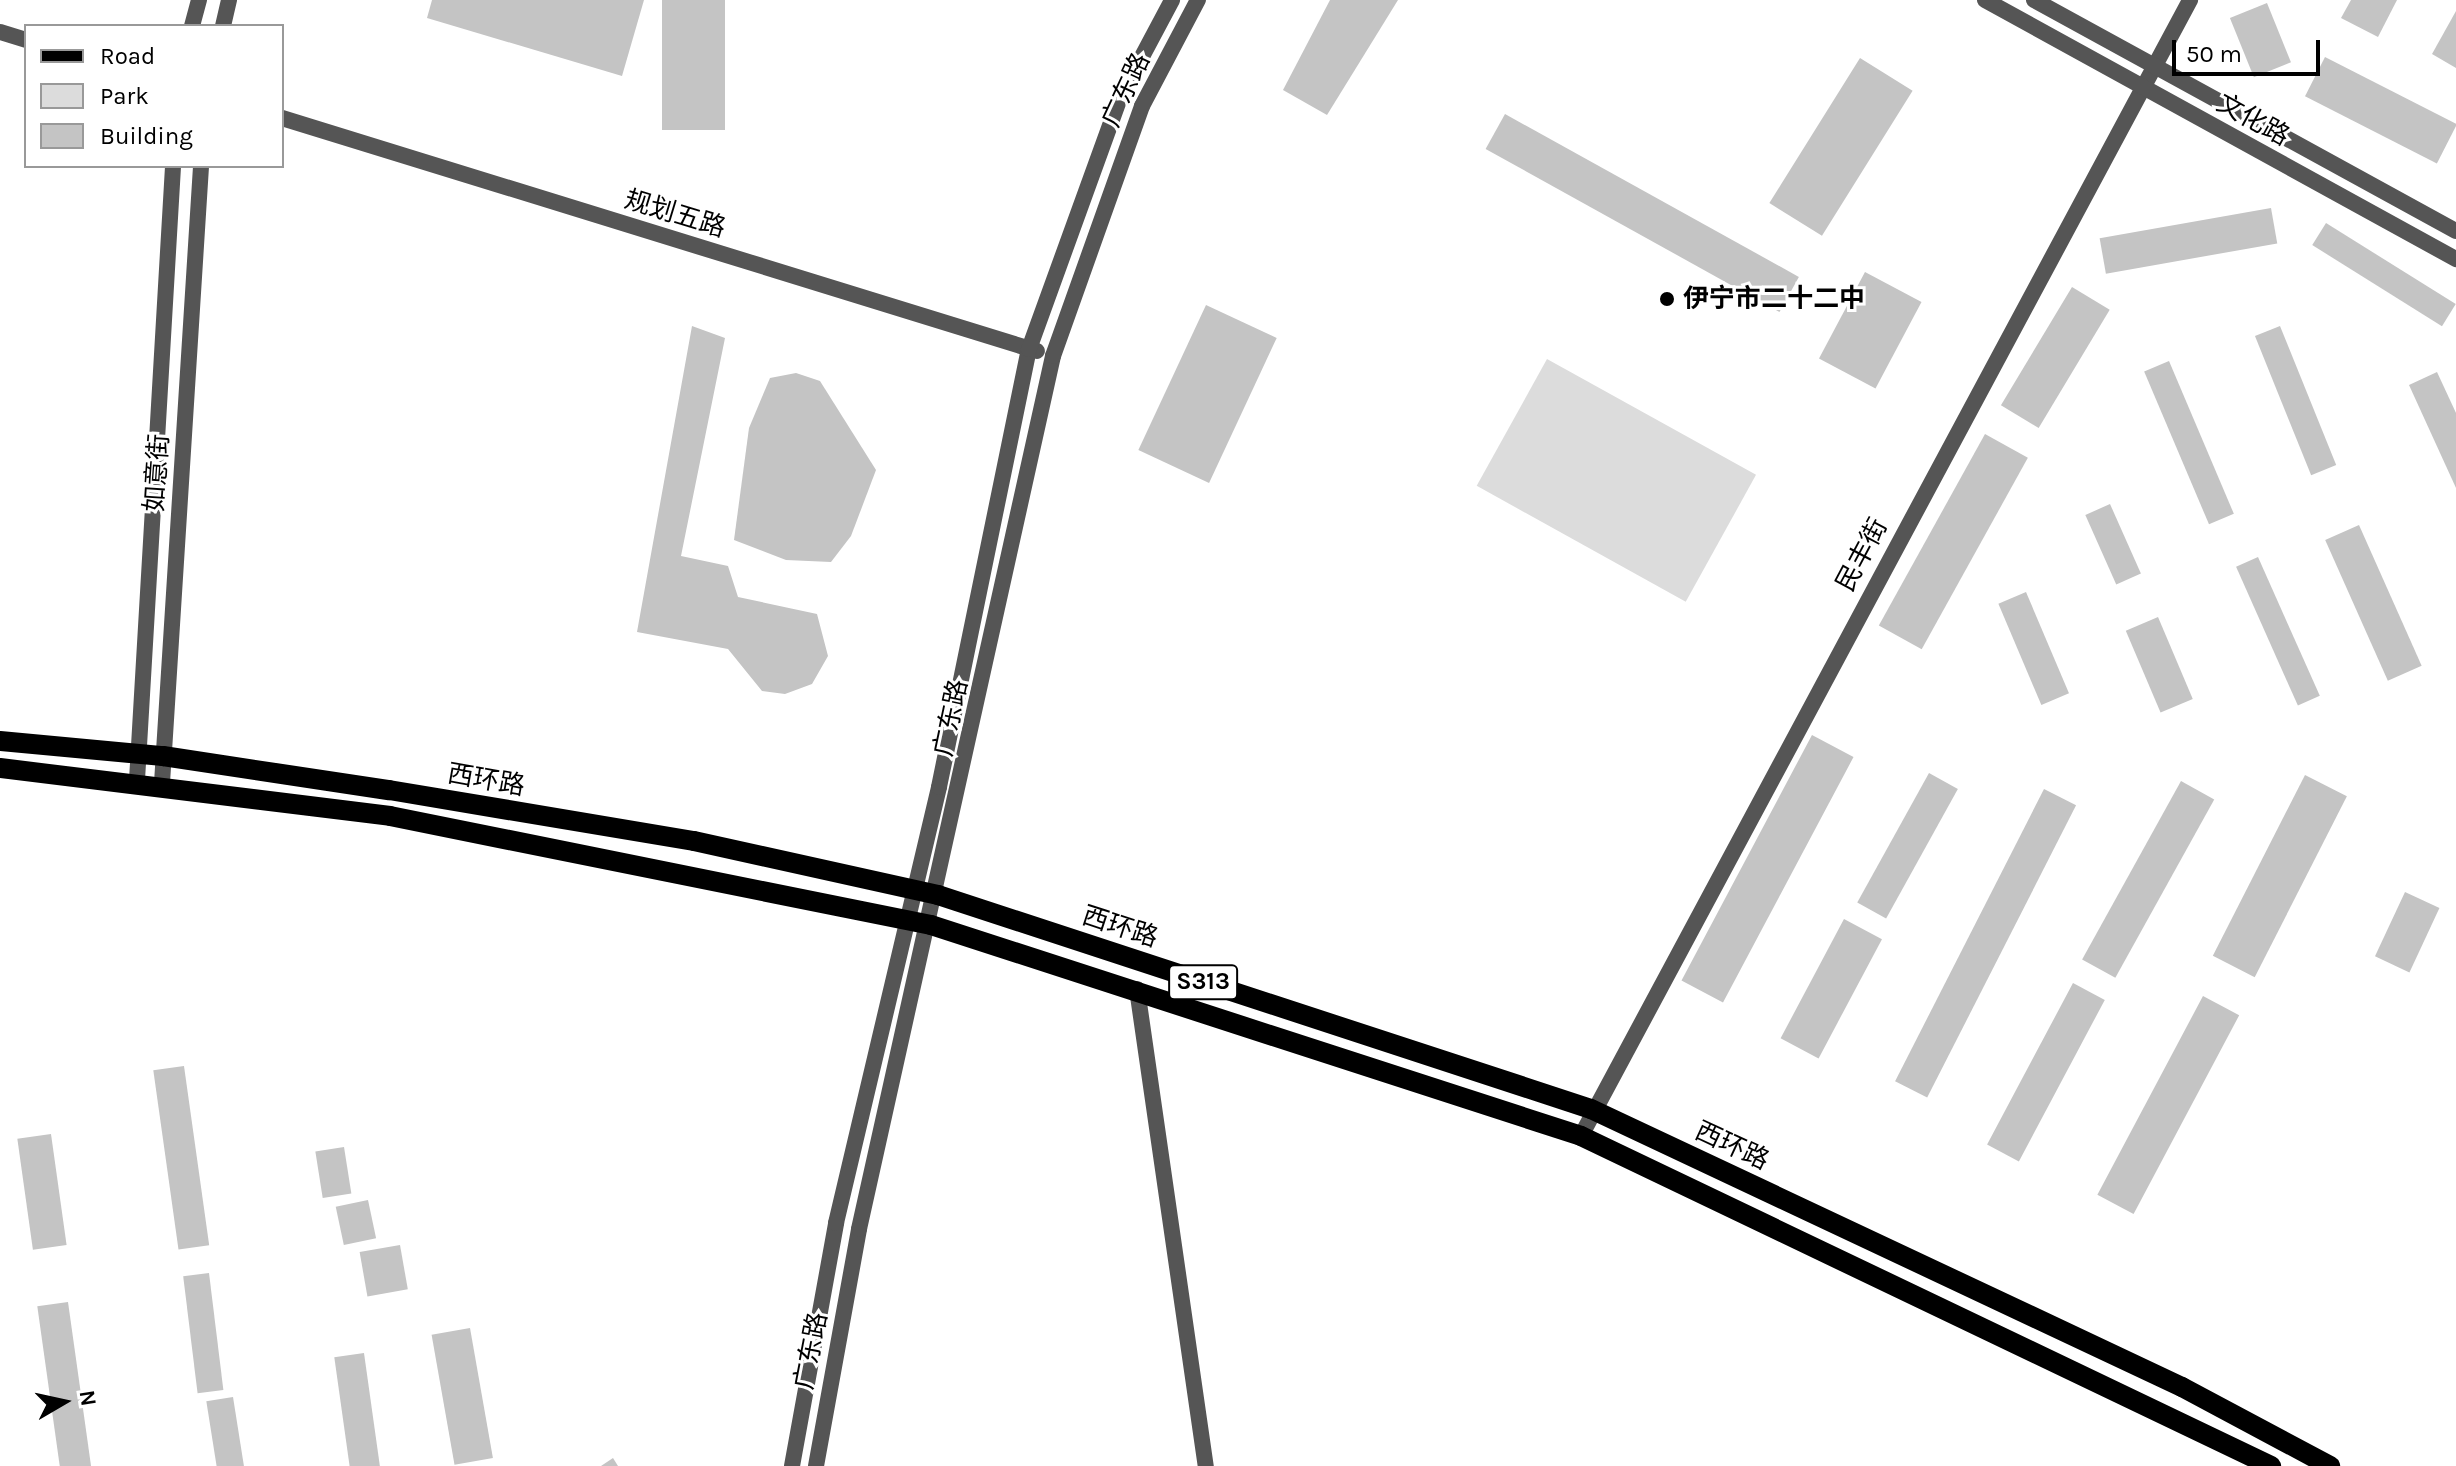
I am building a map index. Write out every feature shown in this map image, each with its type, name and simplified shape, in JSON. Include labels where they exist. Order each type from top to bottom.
[{"type":"main road","name":"西环路","points":[[0,741],[163,756],[694,841],[938,895],[1591,1109],[2182,1387],[2330,1466]]},
{"type":"main road","name":"西环路","points":[[0,768],[162,783],[568,848],[907,923],[931,925],[1137,989],[1581,1136],[2271,1466]]},
{"type":"street","points":[[193,24],[199,0]]},
{"type":"street","points":[[223,24],[229,0]]},
{"type":"street","name":"广东路","points":[[792,1466],[836,1223],[915,889],[1029,349],[1120,98],[1172,0]]},
{"type":"street","name":"广东路","points":[[816,1466],[859,1229],[938,895],[1053,356],[1142,106],[1198,0]]},
{"type":"street","name":"文化路","points":[[1985,0],[2456,259]]},
{"type":"street","name":"文化路","points":[[2034,0],[2456,231]]},
{"type":"street","name":"民丰街","points":[[1581,1136],[1591,1109],[2190,0]]},
{"type":"street","points":[[0,32],[24,39]]},
{"type":"street","name":"规划五路","points":[[284,119],[1053,356]]},
{"type":"street","name":"如意街","points":[[137,780],[173,168]]},
{"type":"street","name":"如意街","points":[[162,783],[201,168]]},
{"type":"street","points":[[1137,989],[1206,1466]]},
{"type":"green space","points":[[1547,359],[1756,475],[1686,602],[1477,486]]},
{"type":"building","points":[[432,0],[644,0],[622,76],[427,18]]},
{"type":"building","points":[[662,0],[725,0],[725,130],[662,130]]},
{"type":"building","points":[[1330,0],[1398,0],[1327,115],[1283,90]]},
{"type":"building","points":[[2351,0],[2397,0],[2378,37],[2341,18]]},
{"type":"building","points":[[2267,3],[2291,62],[2254,77],[2230,18]]},
{"type":"building","points":[[2456,11],[2456,68],[2432,54]]},
{"type":"building","points":[[2325,57],[2456,124],[2437,163],[2305,96]]},
{"type":"building","points":[[1860,58],[1913,91],[1822,236],[1769,203]]},
{"type":"building","points":[[1505,114],[1799,277],[1779,312],[1486,149]]},
{"type":"building","points":[[2271,208],[2277,243],[2106,274],[2100,238]]},
{"type":"building","points":[[2326,223],[2456,304],[2442,326],[2312,245]]},
{"type":"building","points":[[1865,272],[1922,302],[1876,389],[1819,359]]},
{"type":"building","points":[[2072,287],[2110,310],[2039,428],[2001,405]]},
{"type":"building","points":[[1206,305],[1277,338],[1209,483],[1138,450]]},
{"type":"building","points":[[692,326],[725,338],[681,556],[728,566],[738,597],[817,614],[828,656],[812,684],[785,694],[762,691],[728,649],[637,632]]},
{"type":"building","points":[[2280,326],[2336,465],[2311,475],[2255,336]]},
{"type":"building","points":[[2169,361],[2234,514],[2209,524],[2144,372]]},
{"type":"building","points":[[2437,372],[2456,413],[2456,488],[2409,385]]},
{"type":"building","points":[[796,373],[820,381],[876,470],[851,536],[831,562],[786,560],[734,540],[749,428],[770,378]]},
{"type":"building","points":[[1985,434],[2028,458],[1922,649],[1879,626]]},
{"type":"building","points":[[2110,504],[2141,573],[2116,584],[2085,515]]},
{"type":"building","points":[[2359,525],[2422,666],[2388,681],[2325,540]]},
{"type":"building","points":[[2258,557],[2320,696],[2298,706],[2236,567]]},
{"type":"building","points":[[2026,592],[2069,693],[2041,705],[1998,604]]},
{"type":"building","points":[[2158,617],[2193,699],[2161,713],[2126,631]]},
{"type":"building","points":[[1812,735],[1853,757],[1723,1003],[1681,980]]},
{"type":"building","points":[[1929,773],[1958,789],[1886,918],[1857,902]]},
{"type":"building","points":[[2305,775],[2347,796],[2255,977],[2213,956]]},
{"type":"building","points":[[2181,781],[2214,799],[2115,978],[2082,959]]},
{"type":"building","points":[[2044,789],[2076,805],[1927,1098],[1895,1081]]},
{"type":"building","points":[[2405,892],[2439,908],[2409,972],[2375,956]]},
{"type":"building","points":[[1844,919],[1882,939],[1819,1058],[1781,1038]]},
{"type":"building","points":[[2073,983],[2105,1000],[2019,1161],[1987,1145]]},
{"type":"building","points":[[2203,996],[2239,1015],[2134,1214],[2097,1195]]},
{"type":"building","points":[[184,1066],[209,1245],[178,1250],[153,1070]]},
{"type":"building","points":[[51,1134],[67,1245],[33,1250],[17,1139]]},
{"type":"building","points":[[344,1147],[351,1193],[323,1198],[315,1152]]},
{"type":"building","points":[[368,1200],[376,1238],[344,1245],[336,1207]]},
{"type":"building","points":[[400,1245],[408,1289],[367,1296],[360,1252]]},
{"type":"building","points":[[209,1273],[223,1390],[198,1393],[183,1276]]},
{"type":"building","points":[[68,1302],[91,1466],[60,1466],[37,1306]]},
{"type":"building","points":[[470,1328],[493,1458],[455,1465],[432,1335]]},
{"type":"building","points":[[364,1353],[380,1466],[350,1466],[334,1357]]},
{"type":"building","points":[[233,1397],[244,1466],[217,1466],[206,1401]]},
{"type":"building","points":[[613,1458],[618,1466],[601,1466]]},
{"type":"place","name":"伊宁市二十二中","points":[[1667,299]]}]
